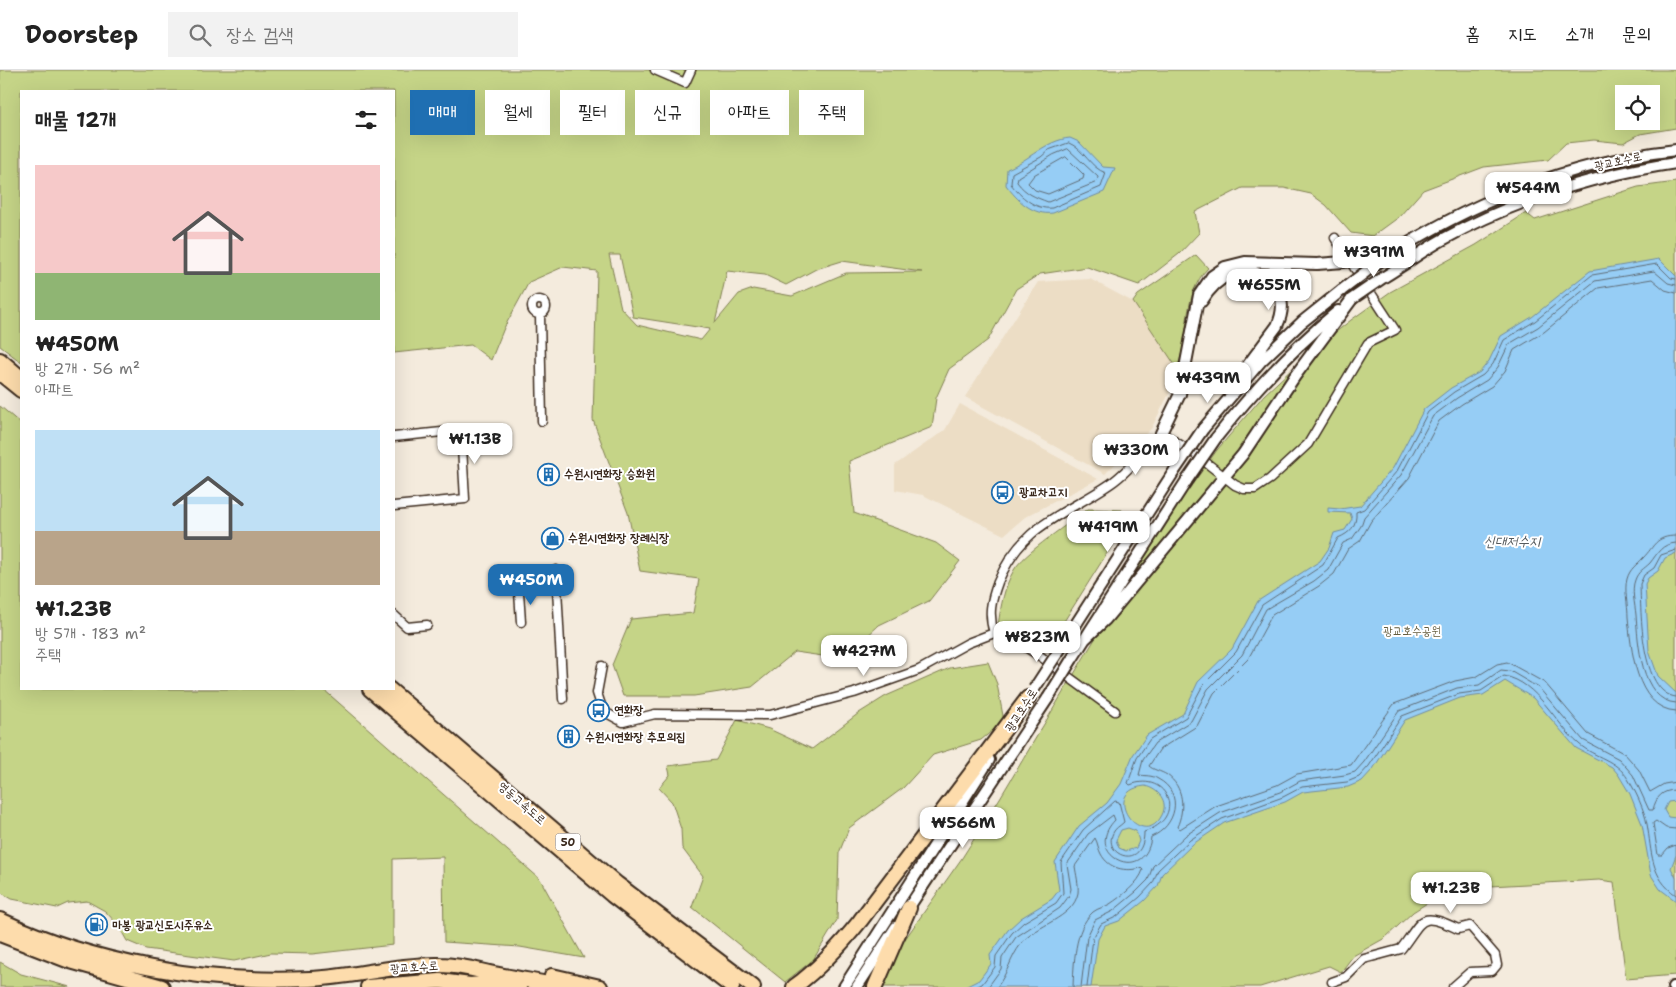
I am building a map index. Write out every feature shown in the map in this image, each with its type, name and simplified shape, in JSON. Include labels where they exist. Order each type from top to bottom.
[{"type":"highway","points":[[0,360],[20,377]]},
{"type":"highway","points":[[0,373],[20,389]]},
{"type":"highway","name":"영동고속도로","points":[[371,690],[612,895],[732,987]]},
{"type":"highway","name":"영동고속도로","points":[[390,690],[617,884],[753,987]]},
{"type":"highway","points":[[794,987],[813,973],[837,949],[860,921],[1031,694]]},
{"type":"highway","points":[[875,987],[909,908]]},
{"type":"highway","name":"광교호수로","points":[[0,920],[72,949],[182,972],[239,978],[310,979],[388,969],[441,965],[472,968],[520,982]]},
{"type":"highway","points":[[0,934],[67,960],[162,987]]},
{"type":"highway","points":[[472,968],[493,966],[521,970],[577,980],[600,987]]},
{"type":"highway","name":"광교호수로","points":[[368,987],[440,981],[474,986],[520,982],[564,987]]},
{"type":"main road","name":"광교호수로","points":[[844,987],[1175,470],[1203,429],[1261,361],[1288,335],[1376,264],[1398,249],[1467,212],[1534,184],[1614,161],[1676,150]]},
{"type":"main road","name":"광교호수로","points":[[857,987],[1048,698],[1187,480],[1216,438],[1269,373],[1308,336],[1352,299],[1441,241],[1506,208],[1568,186],[1676,163]]},
{"type":"main road","points":[[1161,433],[1180,394],[1199,295],[1212,276],[1225,267],[1245,262],[1317,264],[1344,262],[1398,249]]},
{"type":"main road","points":[[1197,311],[1214,284],[1232,272],[1243,270],[1264,276],[1273,283],[1279,293],[1282,306],[1280,321],[1236,381],[1232,395]]},
{"type":"main road","points":[[1084,640],[1106,620],[1225,477],[1352,299]]},
{"type":"street","points":[[655,70],[685,83],[691,70]]},
{"type":"street","points":[[994,633],[989,618],[993,596],[1005,565],[1021,545],[1040,526],[1111,484],[1161,433],[1244,489],[1255,489],[1270,479],[1308,444],[1368,343],[1395,330],[1335,238]]},
{"type":"street","points":[[540,315],[542,421]]},
{"type":"street","points":[[395,437],[461,430],[466,499],[395,506]]},
{"type":"street","points":[[556,570],[563,699]]},
{"type":"street","points":[[519,592],[521,622]]},
{"type":"street","points":[[395,616],[407,627],[427,625]]},
{"type":"street","points":[[602,666],[597,693],[603,711],[623,722],[655,714],[770,715],[854,693],[910,673],[994,633],[1013,639],[1040,656],[1115,711]]},
{"type":"street","points":[[1332,982],[1346,976],[1364,959],[1401,948],[1413,929],[1422,920],[1436,919],[1458,930],[1470,926],[1495,955],[1497,965],[1492,971],[1470,972],[1453,987]]},
{"type":"shaded area","points":[[1090,279],[1133,302],[1180,372],[1151,429],[1105,474],[965,397],[1038,282]]},
{"type":"shaded area","points":[[960,404],[1098,479],[1025,517],[1004,535],[923,495],[895,490],[895,465],[945,430]]},
{"type":"green space","points":[[0,70],[1676,70],[1676,128],[1640,134],[1623,143],[1594,140],[1566,143],[1548,160],[1484,167],[1423,190],[1399,217],[1373,236],[1351,233],[1326,205],[1311,194],[1284,188],[1242,188],[1195,212],[1199,233],[1179,254],[1139,285],[1087,267],[1040,274],[1016,289],[988,340],[949,369],[936,398],[932,427],[849,461],[854,513],[936,543],[960,561],[929,601],[879,625],[843,659],[795,652],[752,687],[694,696],[623,696],[612,665],[631,619],[693,613],[699,579],[640,571],[628,513],[593,420],[597,271],[563,267],[529,282],[504,328],[491,360],[471,345],[395,353],[395,90],[20,90],[20,361],[0,346]],"holes":[[[609,255],[620,255],[633,317],[710,329],[701,340],[637,325],[621,308]],[[842,261],[922,272],[846,273],[792,296],[753,289],[739,294],[715,323],[727,271],[765,275],[786,285],[816,269]]]},
{"type":"green space","name":"광교호수공원","points":[[1676,182],[1676,975],[1626,979],[1614,882],[1599,880],[1472,887],[1435,898],[1413,912],[1385,938],[1353,956],[1341,972],[1329,966],[1260,987],[879,987],[891,959],[962,858],[1000,798],[1163,525],[1217,450],[1264,395],[1306,356],[1390,292],[1476,245],[1526,213],[1535,220],[1638,187]]},
{"type":"green space","points":[[1196,255],[1208,268],[1194,290],[1190,303],[1184,343],[1177,368],[1133,302],[1138,295]]},
{"type":"green space","points":[[0,406],[20,423],[20,690],[324,690],[540,879],[584,958],[520,947],[444,942],[443,857],[393,859],[393,945],[312,954],[271,953],[234,961],[146,949],[127,941],[118,925],[105,911],[87,901],[68,903],[57,908],[12,899],[0,892]]},
{"type":"green space","points":[[1088,509],[1122,510],[1119,534],[1046,650],[998,625],[1005,590],[1014,570],[1027,555]]},
{"type":"green space","points":[[988,662],[997,684],[1004,721],[981,740],[933,755],[903,788],[849,828],[839,853],[837,920],[813,960],[785,982],[692,907],[703,876],[682,848],[681,829],[672,802],[659,788],[670,775],[668,766],[716,760],[737,720],[769,729],[812,749],[859,713],[886,696],[950,668]]},
{"type":"green space","points":[[0,962],[21,974],[70,987],[0,987]]},
{"type":"water","points":[[1070,138],[1079,142],[1103,167],[1115,168],[1104,192],[1053,213],[1039,212],[1026,206],[1006,185],[1007,169],[1053,143]]},
{"type":"water","name":"신대저수지","points":[[1659,259],[1676,276],[1676,553],[1665,558],[1658,571],[1648,578],[1645,584],[1649,651],[1658,676],[1676,693],[1676,801],[1668,802],[1664,810],[1668,817],[1676,818],[1676,855],[1671,868],[1676,878],[1676,901],[1660,889],[1651,875],[1642,824],[1630,794],[1618,774],[1612,767],[1576,748],[1533,698],[1505,681],[1483,695],[1460,698],[1405,720],[1373,769],[1362,781],[1348,787],[1303,792],[1285,802],[1224,823],[1193,844],[1162,874],[1158,886],[1144,901],[1119,921],[1105,926],[1098,939],[1091,987],[965,987],[979,980],[991,964],[990,955],[1008,930],[1021,918],[1052,899],[1059,890],[1055,862],[1079,826],[1107,803],[1121,784],[1133,755],[1147,735],[1183,714],[1198,682],[1232,649],[1258,601],[1320,561],[1329,548],[1334,533],[1345,530],[1352,519],[1350,513],[1328,512],[1328,508],[1340,509],[1360,506],[1393,468],[1424,409],[1451,388],[1480,372],[1489,361],[1501,336],[1532,317],[1590,271]],"holes":[[[1145,786],[1158,793],[1164,805],[1162,815],[1154,825],[1145,827],[1136,824],[1128,817],[1124,807],[1125,798],[1131,790]],[[1128,828],[1136,831],[1139,841],[1136,848],[1126,851],[1119,848],[1116,840],[1121,830]]]},
{"type":"place","name":"수원시연화장 승화원","points":[[548,474]]},
{"type":"place","name":"광교차고지","points":[[1003,492]]},
{"type":"place","name":"수원시연화장 장례식장","points":[[552,538]]},
{"type":"place","name":"연화장","points":[[598,710]]},
{"type":"place","name":"수원시연화장 추모의집","points":[[569,737]]},
{"type":"place","name":"마봉 광교신도시주유소","points":[[96,925]]}]
